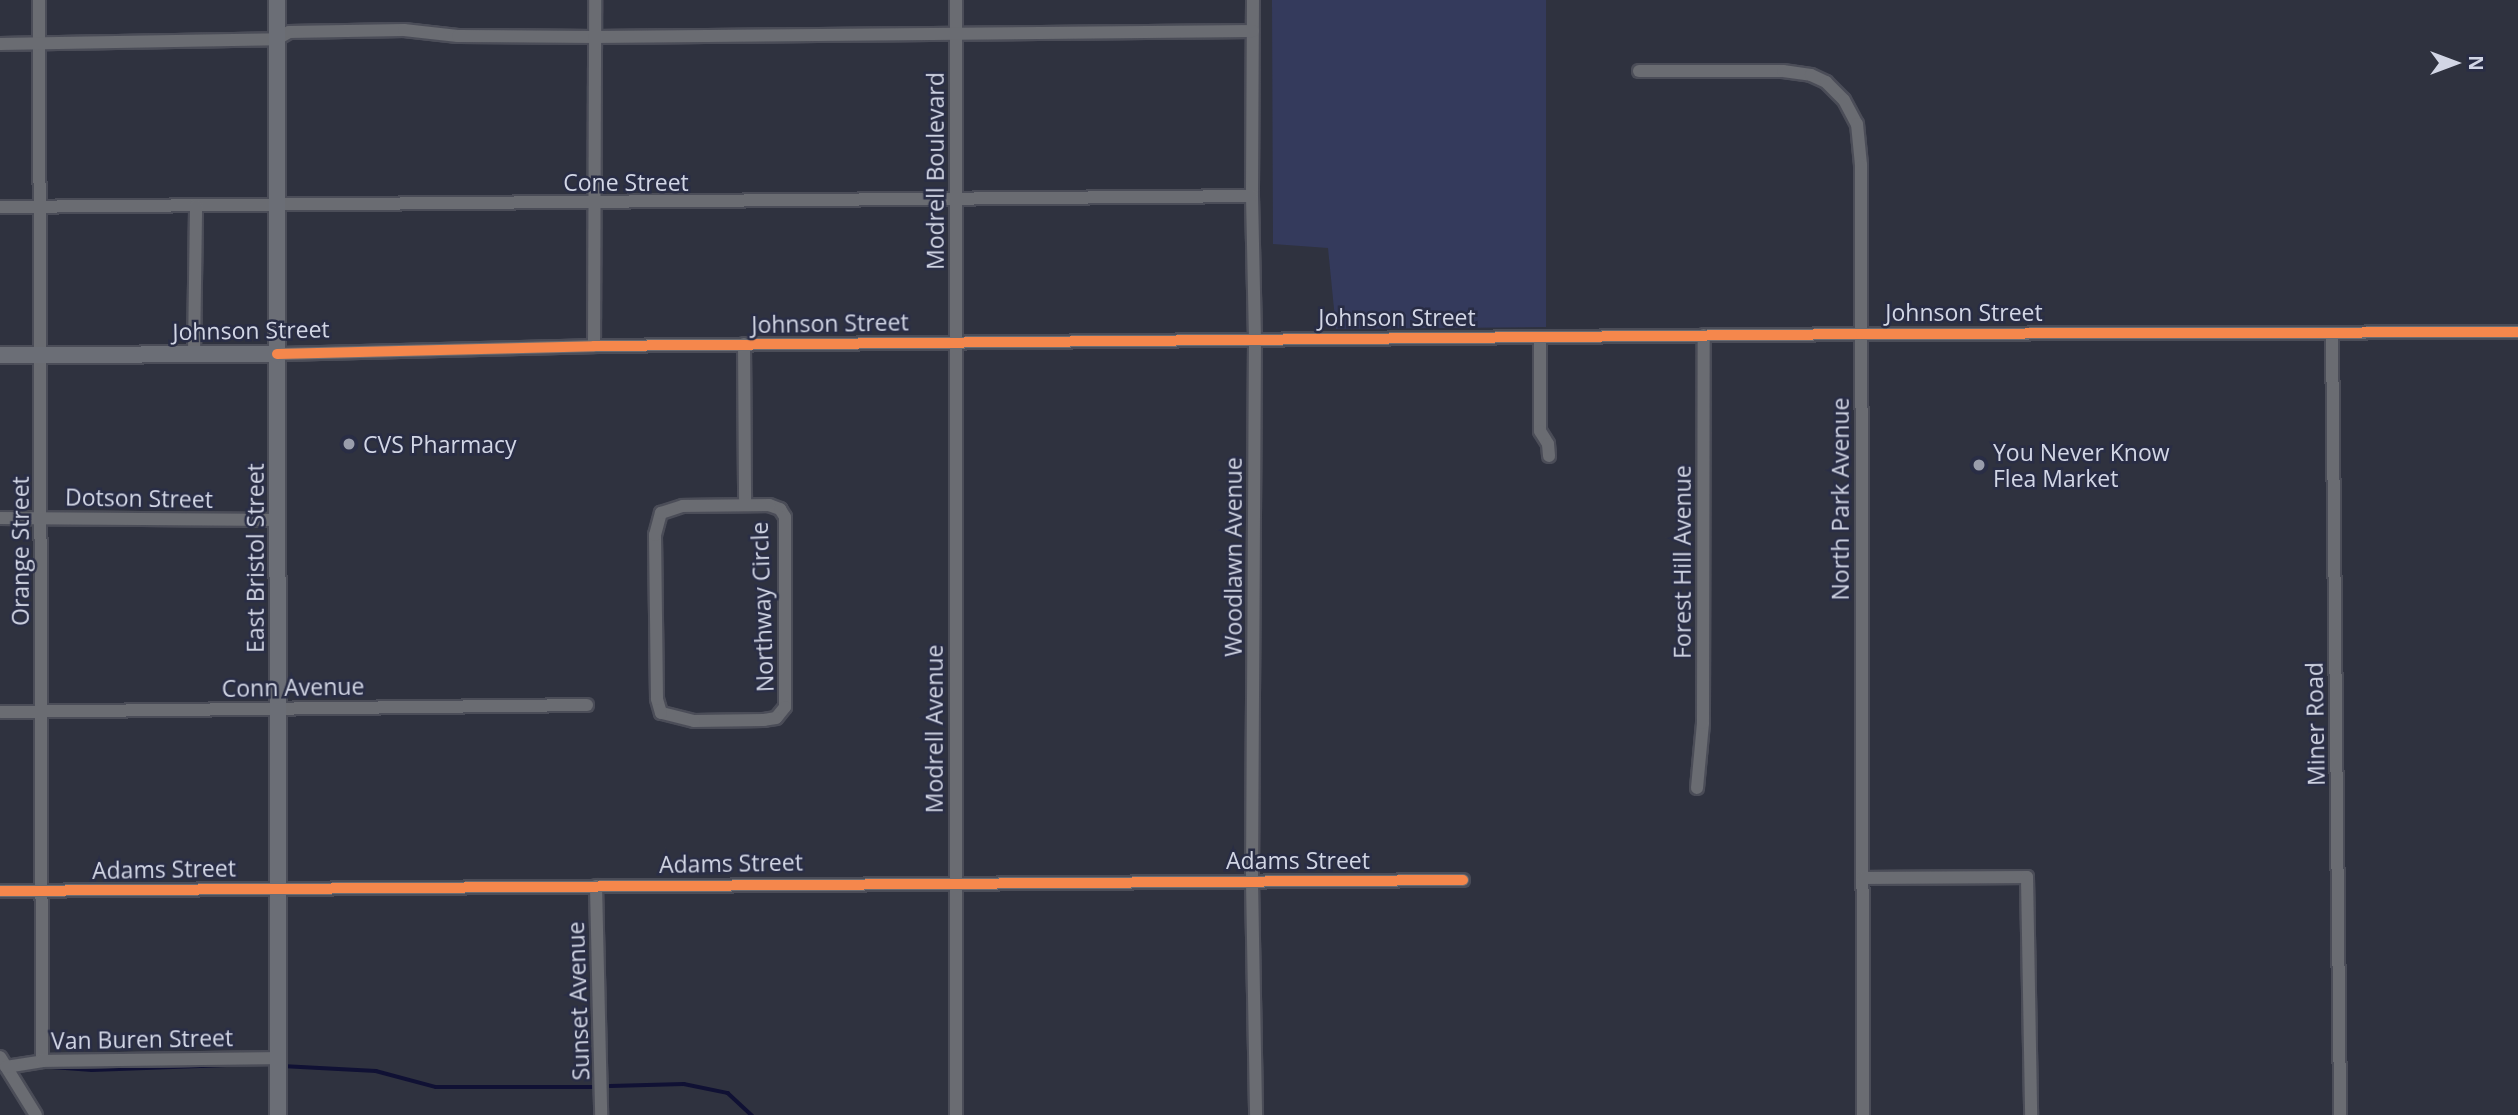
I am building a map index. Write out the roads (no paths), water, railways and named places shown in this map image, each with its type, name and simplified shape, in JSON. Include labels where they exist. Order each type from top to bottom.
[{"type":"main road","name":"East Bristol Street","points":[[277,0],[278,1115]]},
{"type":"main road","name":"Johnson Street","points":[[0,355],[277,354]]},
{"type":"street","name":"Orange Street","points":[[39,0],[42,1060]]},
{"type":"street","points":[[594,346],[595,0]]},
{"type":"street","name":"Modrell Boulevard","points":[[955,342],[956,0]]},
{"type":"street","name":"Woodlawn Avenue","points":[[1253,0],[1252,196],[1255,339],[1252,881],[1256,1115]]},
{"type":"street","points":[[0,44],[277,39],[289,32],[404,30],[458,36],[594,37],[1253,31]]},
{"type":"street","name":"North Park Avenue","points":[[1639,71],[1783,71],[1811,75],[1826,82],[1844,100],[1857,124],[1861,165],[1863,1115]]},
{"type":"street","name":"Cone Street","points":[[0,206],[956,201],[1252,196]]},
{"type":"street","points":[[194,354],[196,206]]},
{"type":"street","name":"Johnson Street","points":[[277,354],[744,344],[1704,335],[2518,332]]},
{"type":"street","name":"Miner Road","points":[[2332,333],[2340,1115]]},
{"type":"street","name":"Forest Hill Avenue","points":[[1697,788],[1703,723],[1704,335]]},
{"type":"street","points":[[1539,337],[1540,431],[1548,444],[1549,456]]},
{"type":"street","name":"Modrell Avenue","points":[[955,342],[956,1115]]},
{"type":"street","points":[[744,344],[745,505]]},
{"type":"street","name":"Northway Circle","points":[[745,505],[769,505],[780,509],[785,517],[785,707],[776,718],[764,720],[679,720],[661,713],[656,699],[656,522],[661,513],[670,508],[745,505]]},
{"type":"street","name":"Dotson Street","points":[[0,518],[278,520]]},
{"type":"street","name":"Conn Avenue","points":[[0,712],[587,705]]},
{"type":"street","points":[[1863,878],[2026,877],[2031,1115]]},
{"type":"street","name":"Adams Street","points":[[0,891],[1463,880]]},
{"type":"street","name":"Sunset Avenue","points":[[596,886],[601,1115]]},
{"type":"street","name":"Van Buren Street","points":[[3,1062],[279,1058]]},
{"type":"street","points":[[3,1062],[36,1115]]},
{"type":"waterway","points":[[52,1067],[92,1070],[226,1065]]},
{"type":"waterway","points":[[282,1066],[376,1071],[436,1087],[592,1087]]},
{"type":"waterway","points":[[610,1086],[684,1084],[728,1093],[752,1115]]},
{"type":"place","name":"CVS Pharmacy","points":[[349,444]]},
{"type":"place","name":"You Never Know Flea Market","points":[[1979,465]]}]
